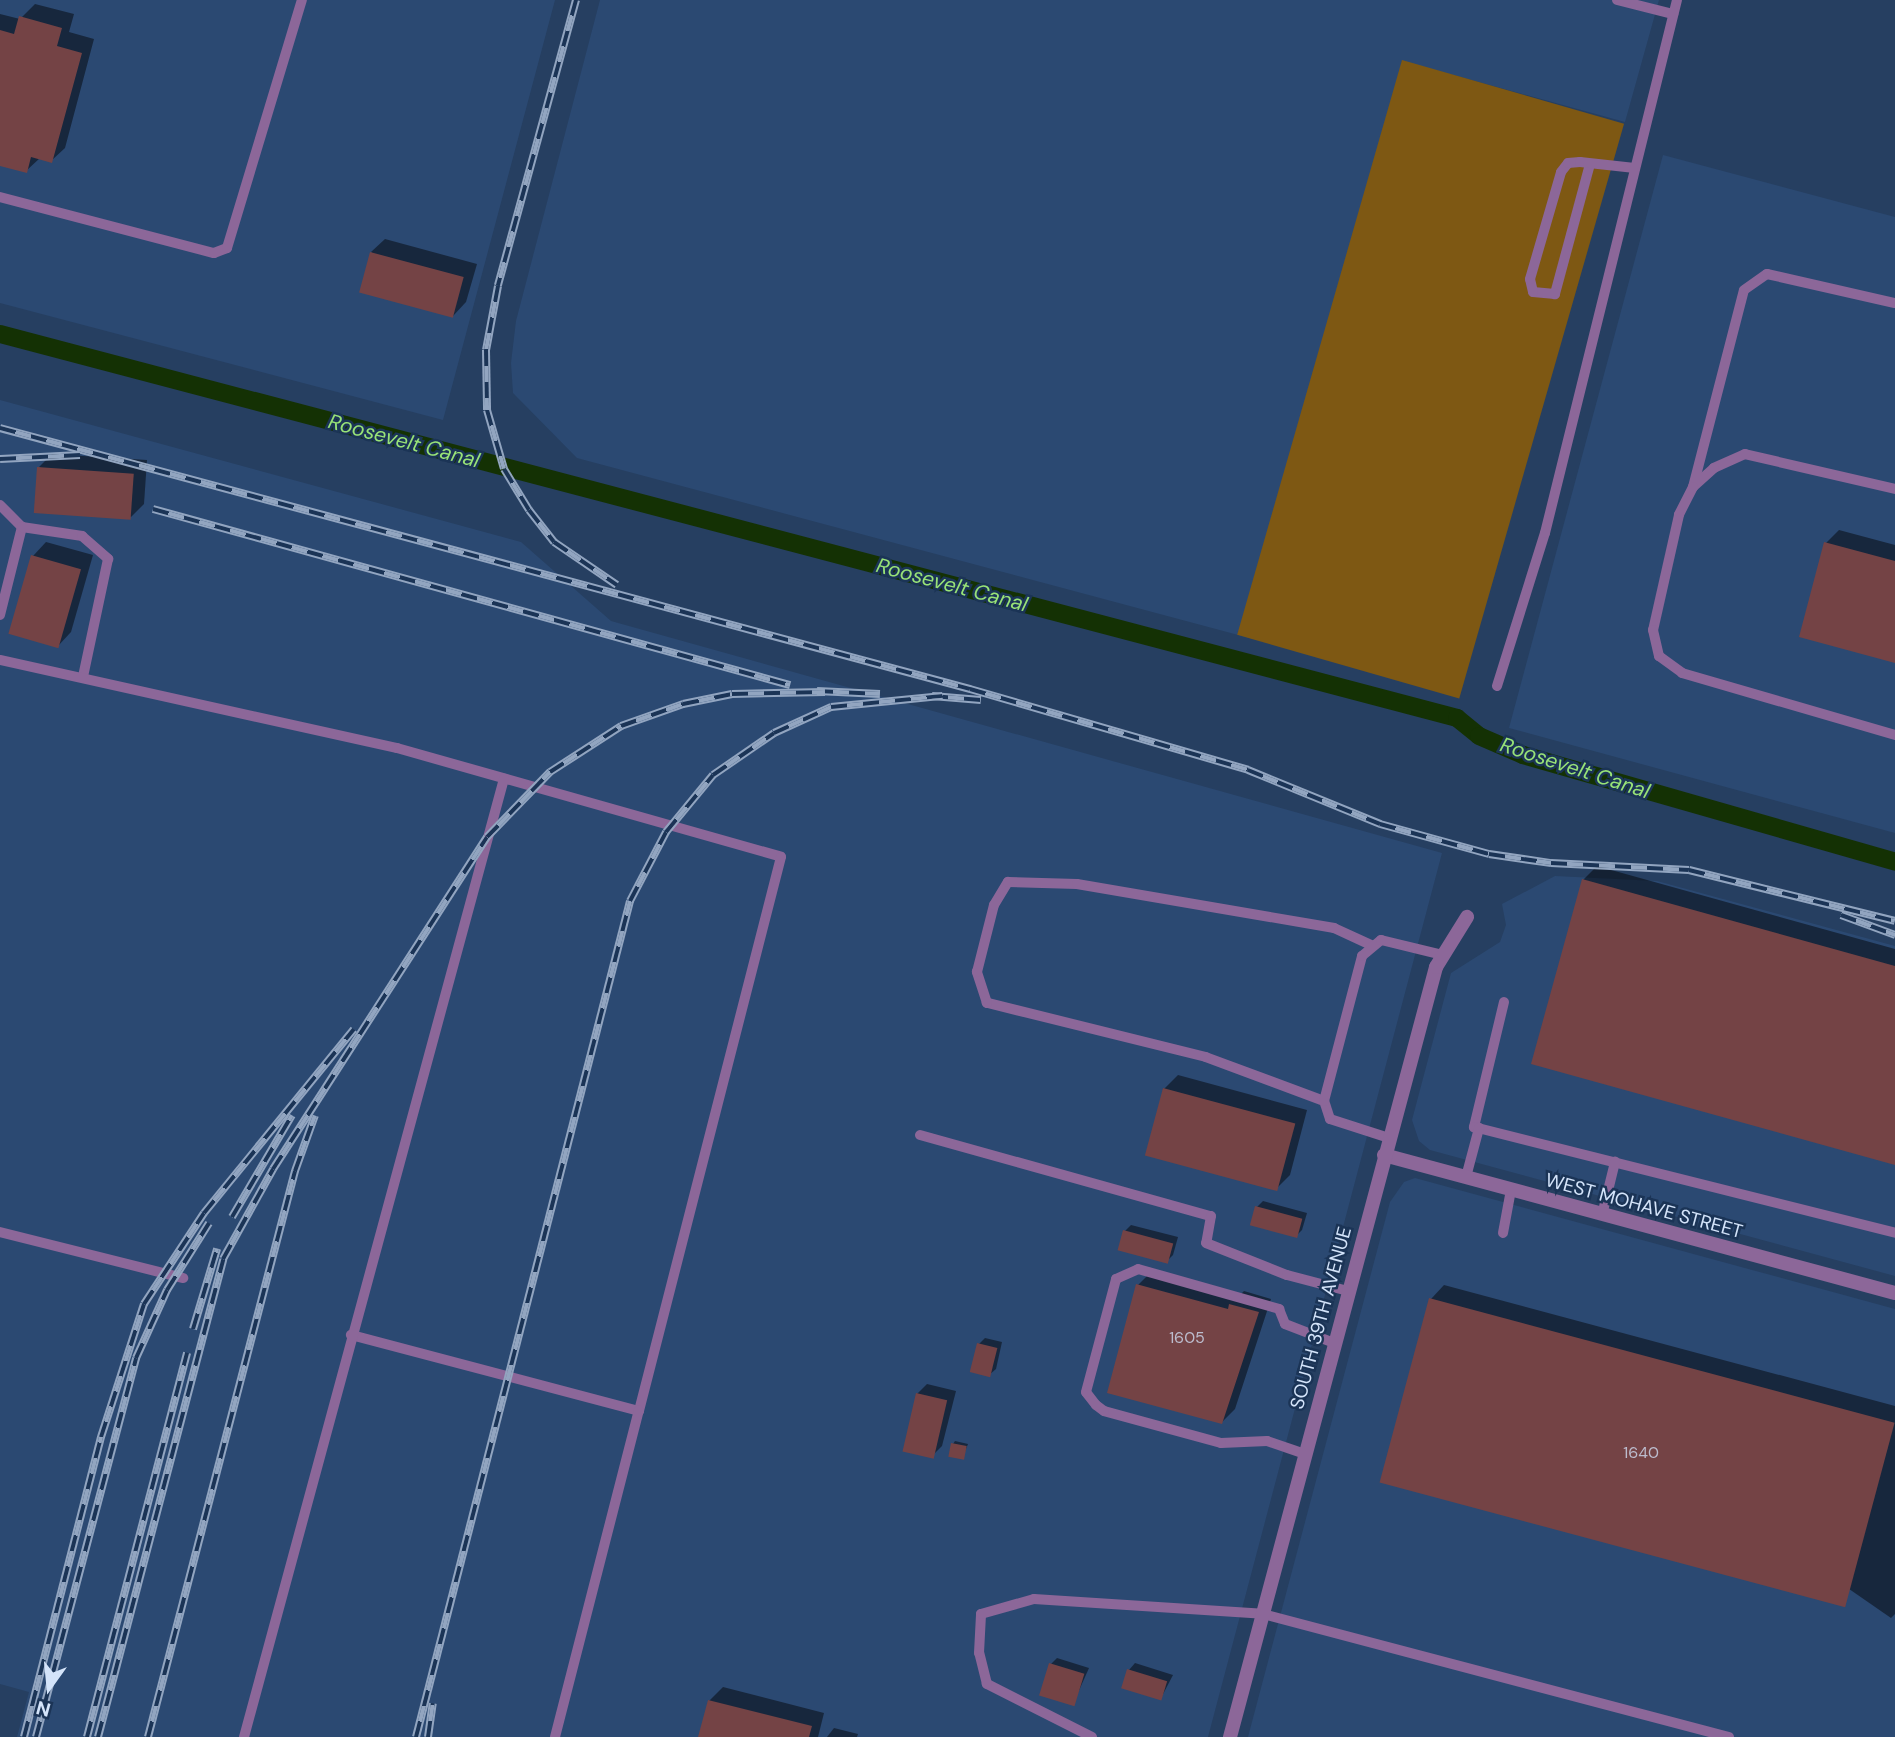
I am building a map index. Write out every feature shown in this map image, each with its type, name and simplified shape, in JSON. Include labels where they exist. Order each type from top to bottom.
[{"type":"street","name":"SOUTH 39TH AVENUE","points":[[1230,1737],[1436,967],[1467,917]]},
{"type":"street","name":"WEST MOHAVE STREET","points":[[1384,1155],[1895,1293]]},
{"type":"lane","points":[[0,197],[199,250],[214,253],[227,248],[302,0]]},
{"type":"lane","points":[[1617,0],[1673,14]]},
{"type":"lane","points":[[1497,686],[1545,533],[1677,0]]},
{"type":"lane","points":[[1590,163],[1555,294],[1533,292],[1530,279],[1560,172],[1568,163],[1590,163],[1635,169]]},
{"type":"lane","points":[[1895,303],[1767,274],[1744,290],[1693,487],[1679,515],[1653,630],[1659,656],[1682,673],[1895,735]]},
{"type":"lane","points":[[1693,487],[1714,468],[1745,454],[1895,489]]},
{"type":"lane","points":[[0,505],[22,527],[82,536],[108,559],[83,677]]},
{"type":"lane","points":[[0,614],[22,527]]},
{"type":"lane","points":[[0,660],[397,748],[781,857],[555,1737]]},
{"type":"lane","points":[[244,1737],[503,779]]},
{"type":"lane","points":[[1324,1101],[1206,1057],[987,1003],[977,972],[994,905],[1008,882],[1077,884],[1334,928],[1371,945]]},
{"type":"lane","points":[[1389,1138],[1330,1119],[1324,1101],[1362,956],[1371,945],[1381,940],[1443,955]]},
{"type":"lane","points":[[1504,1002],[1474,1127],[1895,1233]]},
{"type":"lane","points":[[1466,1177],[1479,1128]]},
{"type":"lane","points":[[920,1135],[1211,1216],[1206,1243],[1287,1275],[1348,1291]]},
{"type":"lane","points":[[1602,1215],[1615,1162]]},
{"type":"lane","points":[[1503,1233],[1511,1190]]},
{"type":"lane","points":[[0,1232],[183,1278]]},
{"type":"lane","points":[[1305,1454],[1267,1441],[1221,1443],[1104,1411],[1086,1392],[1116,1279],[1138,1269],[1279,1309],[1285,1324],[1334,1343]]},
{"type":"lane","points":[[351,1335],[639,1411]]},
{"type":"lane","points":[[1092,1737],[987,1684],[979,1653],[981,1614],[1034,1598],[1263,1614],[1726,1737]]},
{"type":"shaded area","points":[[0,0],[555,0],[443,420],[0,303]]},
{"type":"shaded area","points":[[600,0],[1659,0],[1625,122],[1402,61],[1257,640],[577,458],[513,393],[511,363],[516,321]]},
{"type":"shaded area","points":[[1402,60],[1624,124],[1459,699],[1237,635]]},
{"type":"shaded area","points":[[1663,155],[1895,217],[1895,833],[1509,728]]},
{"type":"shaded area","points":[[0,400],[521,542],[611,621],[1442,853],[1208,1737],[17,1737],[29,1692],[0,1684]]},
{"type":"shaded area","points":[[1555,876],[1657,881],[1895,946],[1895,1276],[1430,1150],[1419,1141],[1412,1120],[1451,973],[1500,942],[1506,925],[1502,904]]},
{"type":"shaded area","points":[[1415,1178],[1895,1309],[1895,1737],[1248,1737],[1390,1202],[1404,1182]]},
{"type":"building","points":[[19,16],[62,28],[57,46],[82,53],[52,163],[31,157],[27,173],[0,166],[0,30],[14,34]]},
{"type":"building","points":[[370,252],[464,277],[453,318],[359,293]]},
{"type":"building","points":[[37,467],[134,474],[131,520],[34,513]]},
{"type":"building","points":[[1824,542],[1895,561],[1895,663],[1799,637]]},
{"type":"building","points":[[31,555],[81,569],[58,648],[8,634]]},
{"type":"building","points":[[1582,879],[1895,966],[1895,1165],[1531,1064]]},
{"type":"building","points":[[1163,1088],[1295,1123],[1277,1191],[1145,1156]]},
{"type":"building","points":[[1255,1206],[1302,1219],[1297,1238],[1250,1225]]},
{"type":"building","points":[[1123,1230],[1173,1243],[1168,1264],[1118,1250]]},
{"type":"building","points":[[1136,1284],[1228,1309],[1229,1304],[1259,1312],[1222,1424],[1107,1393]]},
{"type":"building","points":[[1429,1298],[1895,1423],[1845,1607],[1380,1482]]},
{"type":"building","points":[[977,1343],[997,1348],[990,1377],[970,1372]]},
{"type":"building","points":[[916,1393],[947,1400],[934,1459],[903,1451]]},
{"type":"building","points":[[951,1443],[967,1446],[964,1460],[948,1457]]},
{"type":"building","points":[[1049,1663],[1084,1674],[1074,1706],[1039,1696]]},
{"type":"building","points":[[1127,1669],[1167,1681],[1161,1700],[1121,1688]]},
{"type":"building","points":[[708,1700],[812,1726],[809,1737],[698,1737]]},
{"type":"waterway","name":"Roosevelt Canal","points":[[0,334],[1457,718],[1479,736],[1523,755],[1895,862]]},
{"type":"railway","points":[[576,0],[498,286],[486,350],[487,410],[504,469],[529,510],[554,542],[617,585]]},
{"type":"railway","points":[[0,428],[970,689],[1248,770],[1380,824],[1489,854],[1551,863],[1689,870],[1895,921]]},
{"type":"railway","points":[[0,459],[80,455]]},
{"type":"railway","points":[[153,509],[790,685]]},
{"type":"railway","points":[[817,691],[880,694]]},
{"type":"railway","points":[[98,1737],[223,1259],[273,1169],[487,837],[550,772],[621,726],[683,704],[732,694],[825,692]]},
{"type":"railway","points":[[932,696],[981,700]]},
{"type":"railway","points":[[416,1737],[630,901],[666,832],[713,775],[774,733],[831,707],[942,696]]},
{"type":"railway","points":[[1841,915],[1895,935]]},
{"type":"railway","points":[[24,1737],[101,1437],[144,1304],[204,1213],[354,1029]]},
{"type":"railway","points":[[232,1217],[292,1115]]},
{"type":"railway","points":[[148,1737],[295,1171],[315,1115]]},
{"type":"railway","points":[[36,1737],[136,1358],[167,1290],[209,1223]]},
{"type":"railway","points":[[193,1329],[217,1249]]},
{"type":"railway","points":[[87,1737],[187,1353]]},
{"type":"railway","points":[[428,1737],[433,1703]]}]
